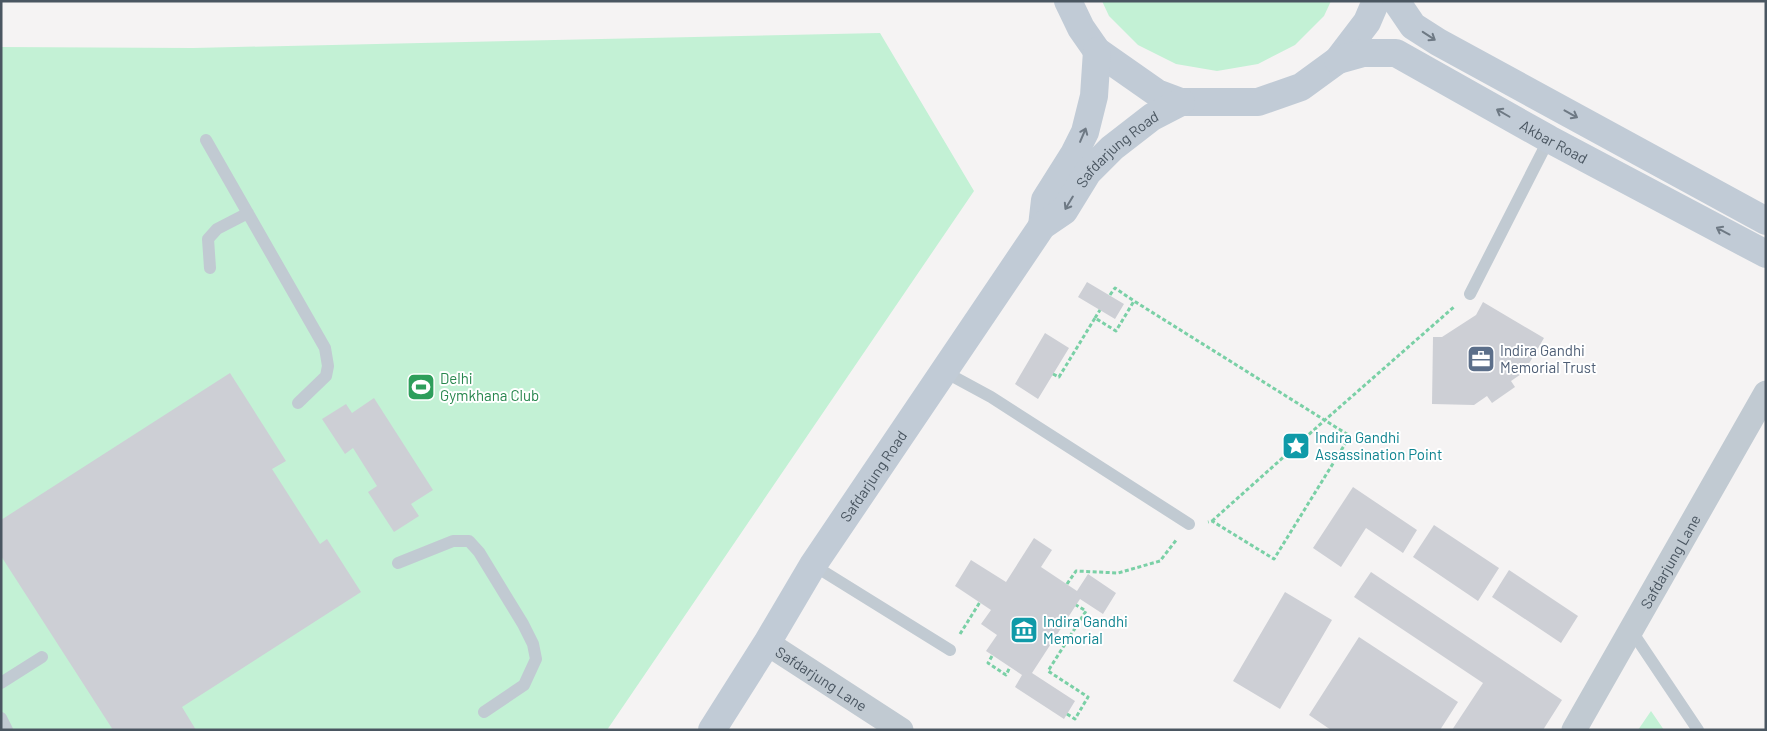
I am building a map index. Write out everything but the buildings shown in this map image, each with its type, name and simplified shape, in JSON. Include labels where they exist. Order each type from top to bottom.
[{"type":"main road","points":[[1068,1],[1081,28],[1097,51],[1157,93],[1182,102],[1258,102],[1301,87],[1338,60],[1367,22],[1376,1]]},
{"type":"main road","name":"Akbar Road","points":[[1396,1],[1413,26],[1438,42],[1766,221]]},
{"type":"main road","name":"Safdarjung Road","points":[[1042,226],[1045,200],[1074,154],[1085,132],[1094,96],[1097,51]]},
{"type":"main road","name":"Akbar Road","points":[[1338,60],[1363,53],[1396,53],[1549,139],[1766,254]]},
{"type":"main road","name":"Safdarjung Road","points":[[712,730],[814,566],[1042,226],[1064,211],[1088,172],[1112,148],[1152,117],[1182,102]]},
{"type":"street","name":"Safdarjung Lane","points":[[1574,730],[1766,393]]},
{"type":"street","name":"Safdarjung Lane","points":[[767,643],[902,730]]},
{"type":"lane","points":[[1470,294],[1549,139]]},
{"type":"lane","points":[[206,140],[325,348],[328,366],[326,376],[298,403]]},
{"type":"lane","points":[[210,268],[208,240],[217,229],[248,213]]},
{"type":"lane","points":[[943,371],[991,397],[1189,524]]},
{"type":"lane","points":[[398,563],[452,541],[469,541],[479,552],[523,624],[533,644],[536,659],[524,685],[484,712]]},
{"type":"lane","points":[[814,566],[950,650]]},
{"type":"lane","points":[[1630,630],[1698,730]]},
{"type":"lane","points":[[1,683],[42,658]]},
{"type":"lane","points":[[1,718],[7,730]]},
{"type":"path","points":[[1110,295],[1114,288],[1350,436],[1274,559],[1212,521]]},
{"type":"path","points":[[1067,584],[1076,571],[1118,573],[1160,561],[1189,524],[1212,521],[1470,294]]},
{"type":"path","points":[[1095,318],[1116,330],[1134,301]]},
{"type":"path","points":[[1053,374],[1059,377],[1100,310]]},
{"type":"path","points":[[950,650],[980,602]]},
{"type":"path","points":[[1067,714],[1075,719],[1088,697],[1048,671],[1086,611],[1076,605]]},
{"type":"path","points":[[992,656],[988,664],[1006,675],[1010,667]]},
{"type":"green space","points":[[1102,1],[1331,1],[1324,16],[1295,45],[1258,64],[1217,71],[1176,64],[1138,45],[1109,16]]},
{"type":"green space","name":"Delhi Gymkhana Club","points":[[880,33],[974,191],[607,730],[1,730],[1,47],[193,48]]},
{"type":"green space","points":[[1651,711],[1664,730],[1638,730]]},
{"type":"place","name":"Indira Gandhi Memorial Trust","points":[[1481,359]]},
{"type":"place","name":"Delhi Gymkhana Club","points":[[421,387]]},
{"type":"place","name":"Indira Gandhi Assassination Point","points":[[1296,446]]},
{"type":"place","name":"Indira Gandhi Memorial","points":[[1024,630]]}]
